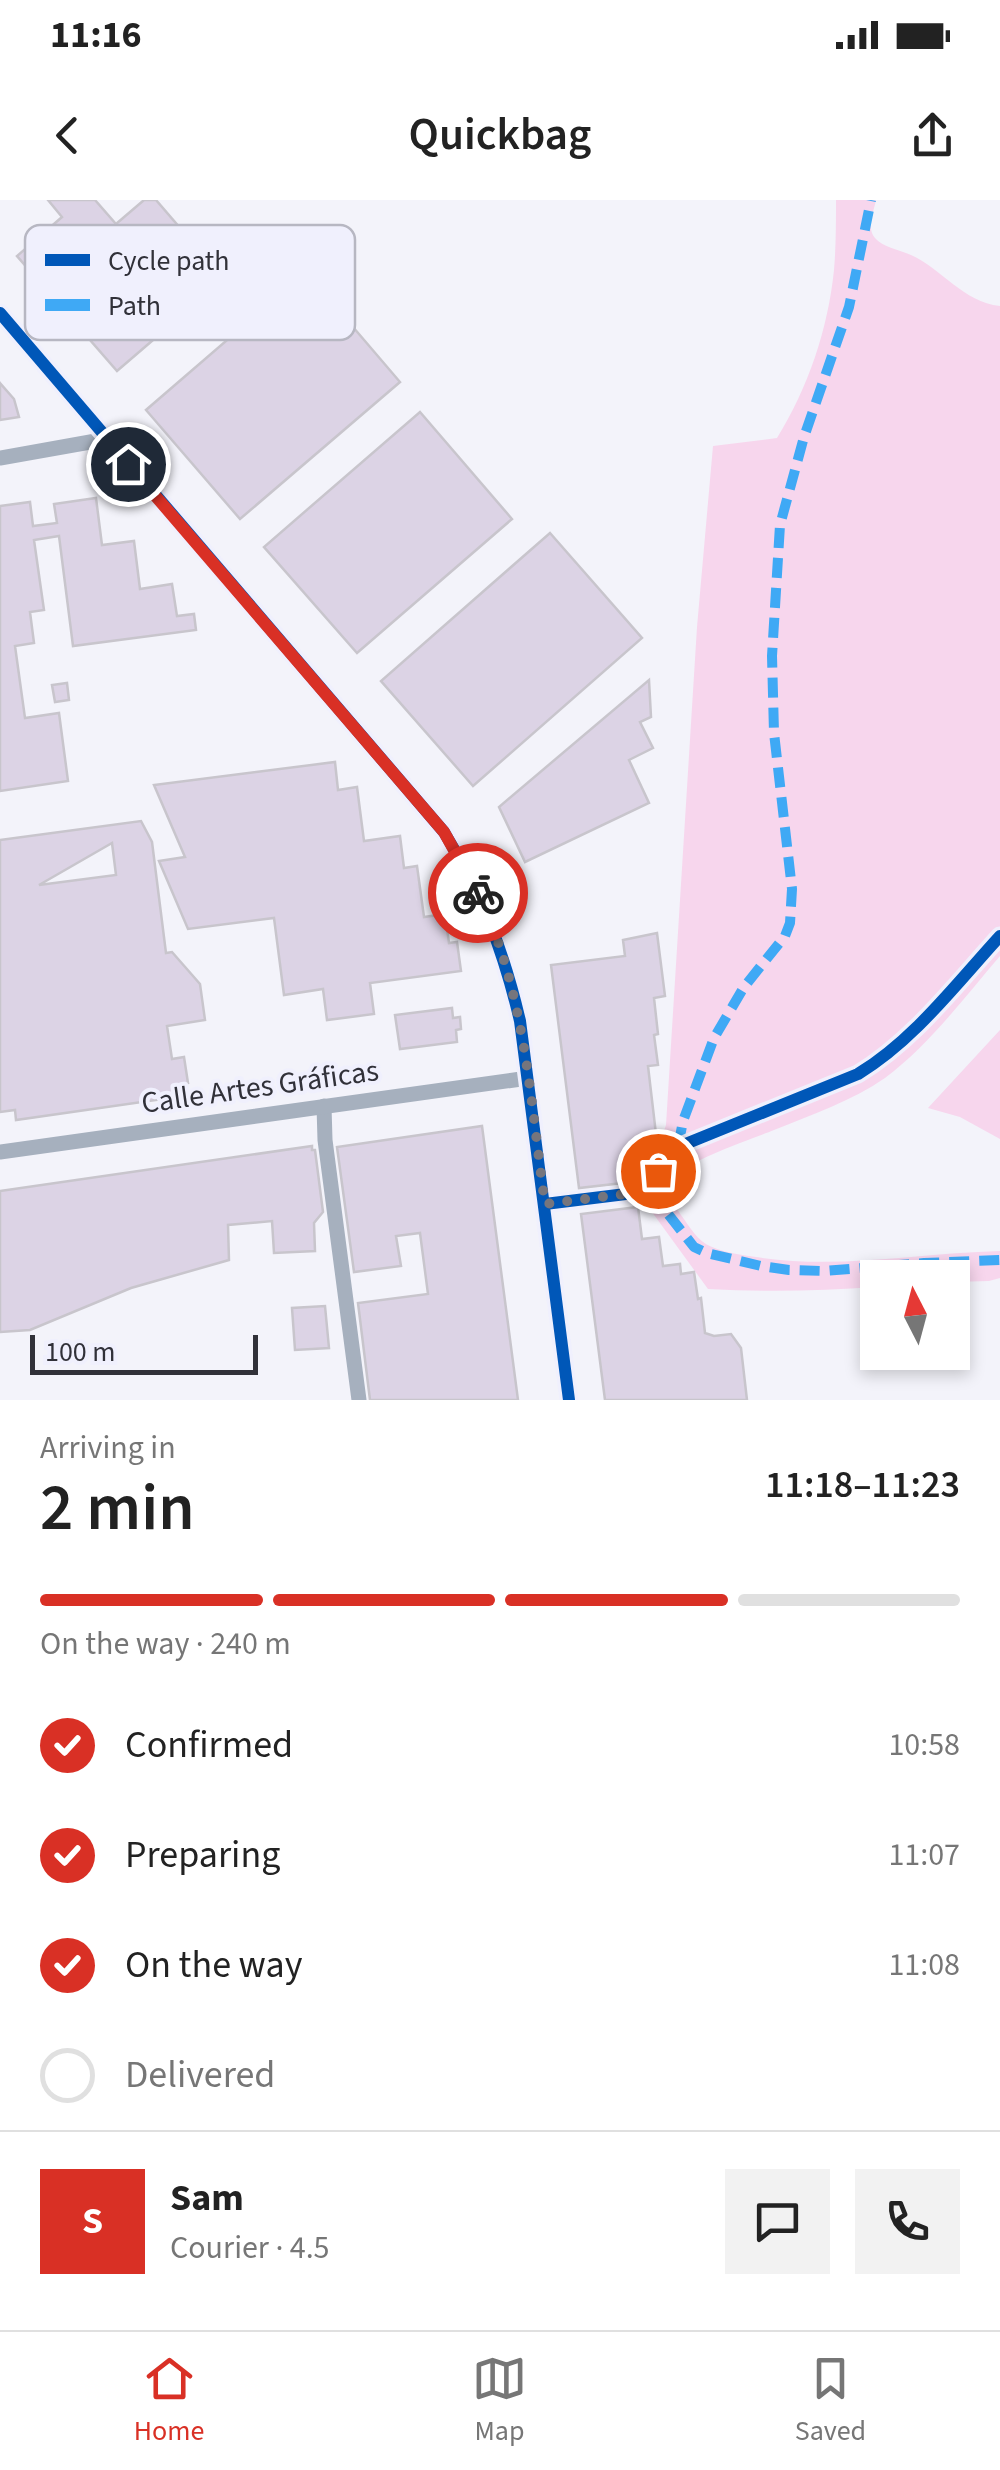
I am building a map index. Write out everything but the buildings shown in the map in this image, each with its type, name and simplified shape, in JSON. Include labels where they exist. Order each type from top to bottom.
[{"type":"street","points":[[0,312],[444,832],[465,867],[490,918],[508,968],[520,1021],[569,1400]]},
{"type":"street","points":[[0,458],[107,440]]},
{"type":"street","points":[[545,1204],[650,1191],[658,1171],[678,1147],[858,1074],[902,1042],[1000,936]]},
{"type":"street","name":"Calle Artes Gráficas","points":[[0,1152],[528,1078]]},
{"type":"street","points":[[324,1106],[325,1140],[360,1400]]},
{"type":"shaded area","points":[[836,200],[876,200],[871,229],[878,241],[922,261],[975,298],[1000,306],[1000,956],[931,1036],[885,1078],[831,1107],[719,1151],[690,1165],[672,1180],[669,1194],[676,1207],[698,1237],[712,1247],[787,1261],[860,1261],[860,1288],[708,1289],[641,1197],[666,1125],[697,627],[713,446],[777,438],[815,357],[827,314],[836,244]]},
{"type":"shaded area","points":[[1000,1030],[1000,1139],[960,1117],[928,1108]]},
{"type":"shaded area","points":[[1000,1251],[1000,1278],[970,1282],[970,1260],[878,1260]]},
{"type":"marked path","points":[[678,1147],[683,1121],[714,1038],[744,987],[785,936],[790,923],[792,889],[774,733],[772,656],[780,525],[804,437],[849,307],[871,200]]},
{"type":"marked path","points":[[650,1191],[694,1247],[761,1266],[824,1271],[1000,1260]]},
{"type":"cycle path","points":[[0,313],[444,832],[470,878],[499,946],[520,1021],[569,1400]]},
{"type":"cycle path","points":[[545,1204],[650,1191],[658,1171],[678,1147],[858,1074],[916,1028],[1000,936]]},
{"type":"way so far","points":[[478,893],[508,968],[520,1021],[545,1204],[650,1191],[658,1171]]},
{"type":"route","points":[[128,464],[444,832],[478,893]]}]
